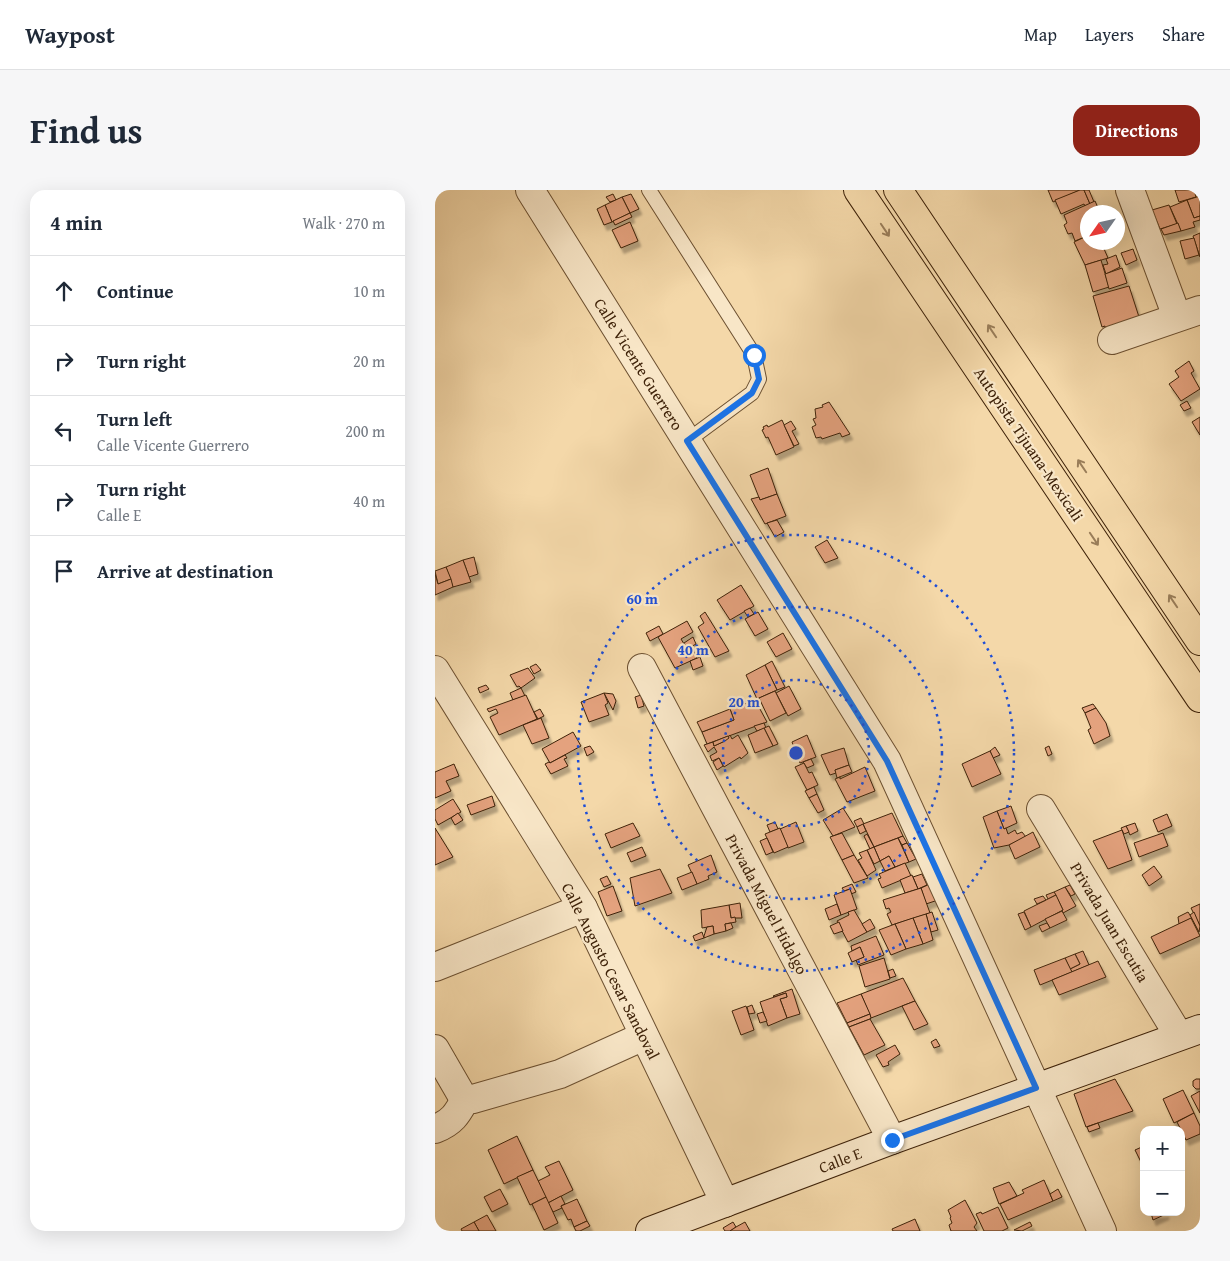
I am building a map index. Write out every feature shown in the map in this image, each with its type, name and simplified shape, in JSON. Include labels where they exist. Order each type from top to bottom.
[{"type":"highway","name":"Autopista Tijuana-Mexicali","points":[[858,190],[1200,698]]},
{"type":"highway","name":"Autopista Tijuana-Mexicali","points":[[898,190],[1200,641]]},
{"type":"street","name":"Calle Vicente Guerrero","points":[[530,190],[887,761],[1099,1230]]},
{"type":"street","points":[[1112,340],[1189,313],[1130,190]]},
{"type":"street","name":"Privada Miguel Hidalgo","points":[[642,668],[892,1140]]},
{"type":"street","name":"Calle Augusto Cesar Sandoval","points":[[435,670],[583,908],[725,1203]]},
{"type":"street","name":"Privada Juan Escutia","points":[[1041,809],[1189,1033]]},
{"type":"street","points":[[435,967],[583,908]]},
{"type":"street","name":"Calle E","points":[[650,1231],[683,1225],[725,1203],[892,1140],[1189,1033]]},
{"type":"street","points":[[435,1049],[461,1094],[466,1098],[473,1099],[559,1074],[645,1036]]},
{"type":"street","points":[[435,1129],[445,1125],[456,1116],[466,1098]]},
{"type":"lane","points":[[649,190],[754,355],[759,379],[752,393],[687,441]]},
{"type":"building","points":[[1048,190],[1080,190],[1053,202]]},
{"type":"building","points":[[1084,190],[1090,204],[1080,205],[1061,214],[1055,200]]},
{"type":"building","points":[[1084,190],[1089,190],[1094,202],[1090,204]]},
{"type":"building","points":[[1175,190],[1194,190],[1196,197],[1179,202]]},
{"type":"building","points":[[613,194],[616,200],[610,202],[606,197]]},
{"type":"building","points":[[631,194],[639,209],[630,213],[622,197]]},
{"type":"building","points":[[1200,196],[1200,216],[1194,218],[1187,200]]},
{"type":"building","points":[[622,197],[630,213],[612,222],[605,205]]},
{"type":"building","points":[[1187,200],[1194,218],[1200,216],[1200,220],[1193,222],[1195,227],[1181,231],[1170,207]]},
{"type":"building","points":[[1095,201],[1097,205],[1086,205]]},
{"type":"building","points":[[605,205],[612,222],[604,225],[597,209]]},
{"type":"building","points":[[1169,205],[1177,224],[1160,229],[1152,210]]},
{"type":"building","points":[[1080,208],[1080,239],[1075,241],[1072,233],[1068,234],[1064,225],[1067,223],[1064,215]]},
{"type":"building","points":[[630,213],[632,217],[615,225],[613,221]]},
{"type":"building","points":[[630,222],[638,241],[621,248],[612,230]]},
{"type":"building","points":[[1178,223],[1181,231],[1164,235],[1161,229]]},
{"type":"building","points":[[1200,233],[1200,257],[1193,236]]},
{"type":"building","points":[[1194,238],[1199,255],[1185,259],[1180,241]]},
{"type":"building","points":[[1080,239],[1080,250],[1104,250],[1108,258],[1085,265],[1074,242]]},
{"type":"building","points":[[1133,249],[1137,260],[1126,265],[1121,253]]},
{"type":"building","points":[[1116,255],[1120,267],[1106,274],[1103,265],[1108,264],[1106,259]]},
{"type":"building","points":[[1101,260],[1109,287],[1093,292],[1085,265]]},
{"type":"building","points":[[1122,268],[1127,283],[1109,289],[1105,274]]},
{"type":"building","points":[[1129,286],[1140,320],[1106,330],[1105,326],[1102,327],[1093,296]]},
{"type":"building","points":[[1189,361],[1194,371],[1191,373],[1200,389],[1181,401],[1169,384],[1179,377],[1175,371]]},
{"type":"building","points":[[1187,401],[1191,408],[1184,411],[1180,405]]},
{"type":"building","points":[[829,402],[850,434],[842,437],[840,433],[822,439],[821,437],[816,438],[812,427],[816,425],[813,419],[816,418],[815,409],[823,407],[822,405]]},
{"type":"building","points":[[1200,417],[1200,435],[1192,422]]},
{"type":"building","points":[[782,420],[794,447],[776,455],[768,437],[766,438],[762,430],[767,425],[768,427]]},
{"type":"building","points":[[791,421],[796,429],[792,431],[799,444],[794,446],[784,425]]},
{"type":"building","points":[[768,468],[777,494],[760,500],[750,475]]},
{"type":"building","points":[[777,494],[786,516],[765,524],[751,499],[759,497],[760,500]]},
{"type":"building","points":[[777,520],[784,532],[775,537],[767,523]]},
{"type":"building","points":[[827,540],[838,558],[825,563],[815,547]]},
{"type":"building","points":[[474,557],[478,574],[469,577],[463,560]]},
{"type":"building","points":[[463,560],[471,582],[453,587],[446,567]]},
{"type":"building","points":[[446,567],[451,579],[438,584],[435,571]]},
{"type":"building","points":[[435,574],[438,584],[451,579],[453,587],[435,595]]},
{"type":"building","points":[[741,585],[754,606],[730,620],[717,600]]},
{"type":"building","points":[[750,608],[754,614],[748,617],[744,611]]},
{"type":"building","points":[[705,612],[729,651],[715,657],[698,627],[704,623],[700,616]]},
{"type":"building","points":[[758,612],[768,629],[755,636],[745,619]]},
{"type":"building","points":[[687,621],[693,632],[681,639],[689,652],[693,650],[697,658],[675,668],[658,637]]},
{"type":"building","points":[[659,626],[663,634],[650,641],[646,633]]},
{"type":"building","points":[[783,633],[792,649],[776,657],[767,642]]},
{"type":"building","points":[[693,637],[696,644],[687,649],[684,643]]},
{"type":"building","points":[[700,657],[703,666],[693,670],[690,661]]},
{"type":"building","points":[[772,661],[785,687],[777,690],[765,665]]},
{"type":"building","points":[[536,664],[541,670],[534,674],[530,667]]},
{"type":"building","points":[[765,665],[777,690],[757,699],[746,675]]},
{"type":"building","points":[[528,668],[535,678],[521,688],[517,687],[510,675]]},
{"type":"building","points":[[486,685],[489,689],[480,693],[478,688]]},
{"type":"building","points":[[789,686],[801,709],[788,716],[776,693]]},
{"type":"building","points":[[521,688],[525,696],[513,700],[510,693]]},
{"type":"building","points":[[775,691],[786,713],[770,721],[759,698]]},
{"type":"building","points":[[604,693],[613,694],[616,701],[613,710]]},
{"type":"building","points":[[604,693],[608,703],[605,705],[609,715],[589,722],[581,702]]},
{"type":"building","points":[[526,695],[537,719],[499,735],[490,717],[498,713],[496,709],[489,712],[487,709]]},
{"type":"building","points":[[641,695],[644,706],[638,708],[635,697]]},
{"type":"building","points":[[755,700],[767,722],[707,744],[702,732],[734,720],[730,709]]},
{"type":"building","points":[[1093,704],[1096,708],[1085,713],[1082,708]]},
{"type":"building","points":[[1096,708],[1106,723],[1110,736],[1094,744],[1088,730],[1091,728],[1085,713]]},
{"type":"building","points":[[540,709],[544,716],[538,719],[534,712]]},
{"type":"building","points":[[730,709],[734,720],[702,732],[697,722]]},
{"type":"building","points":[[541,718],[549,738],[532,744],[523,725]]},
{"type":"building","points":[[764,723],[766,728],[757,731],[754,726]]},
{"type":"building","points":[[769,726],[778,744],[773,746],[764,728]]},
{"type":"building","points":[[764,728],[773,746],[755,753],[748,735]]},
{"type":"building","points":[[573,732],[581,746],[550,763],[542,749]]},
{"type":"building","points":[[730,735],[732,739],[738,735],[748,753],[741,759],[740,757],[724,767],[719,758],[712,761],[710,756],[717,752],[714,747],[708,752],[704,745],[713,742],[714,746],[725,741]]},
{"type":"building","points":[[807,735],[816,757],[800,763],[792,742]]},
{"type":"building","points":[[728,736],[729,738],[725,741],[714,746],[713,742]]},
{"type":"building","points":[[590,746],[594,752],[587,756],[584,748]]},
{"type":"building","points":[[1049,746],[1052,754],[1048,756],[1045,748]]},
{"type":"building","points":[[995,747],[1000,755],[993,758],[990,751]]},
{"type":"building","points":[[844,748],[849,765],[835,770],[836,773],[830,775],[821,755]]},
{"type":"building","points":[[990,751],[1001,774],[972,787],[962,764]]},
{"type":"building","points":[[565,755],[567,758],[564,759],[568,766],[551,774],[545,764]]},
{"type":"building","points":[[719,758],[723,766],[717,770],[713,762]]},
{"type":"building","points":[[811,759],[814,765],[807,768],[803,762]]},
{"type":"building","points":[[804,763],[809,773],[812,772],[818,785],[807,790],[795,767]]},
{"type":"building","points":[[454,764],[459,776],[446,781],[451,791],[435,798],[435,772]]},
{"type":"building","points":[[849,765],[852,772],[837,778],[835,770]]},
{"type":"building","points":[[865,767],[875,791],[847,802],[835,779],[840,777],[840,779]]},
{"type":"building","points":[[814,787],[817,794],[809,798],[805,791]]},
{"type":"building","points":[[817,794],[824,810],[818,813],[809,798]]},
{"type":"building","points":[[492,796],[495,806],[471,815],[467,805]]},
{"type":"building","points":[[453,799],[461,812],[438,825],[435,819],[435,810]]},
{"type":"building","points":[[1011,806],[1017,823],[1004,829],[997,811]]},
{"type":"building","points":[[843,808],[855,827],[833,836],[823,820]]},
{"type":"building","points":[[997,811],[1008,834],[1015,830],[1017,834],[1022,832],[1026,837],[1009,845],[994,848],[983,817]]},
{"type":"building","points":[[458,813],[463,820],[455,825],[451,818]]},
{"type":"building","points":[[892,813],[903,836],[874,847],[863,824]]},
{"type":"building","points":[[1167,814],[1172,826],[1158,832],[1153,820]]},
{"type":"building","points":[[861,818],[864,824],[857,827],[854,821]]},
{"type":"building","points":[[775,822],[778,829],[770,832],[767,825]]},
{"type":"building","points":[[796,822],[804,842],[788,848],[780,829]]},
{"type":"building","points":[[633,823],[640,836],[611,848],[605,834]]},
{"type":"building","points":[[1135,823],[1138,831],[1130,835],[1126,826]]},
{"type":"building","points":[[863,824],[866,831],[860,834],[857,827]]},
{"type":"building","points":[[1126,826],[1129,832],[1124,834],[1121,828]]},
{"type":"building","points":[[435,828],[453,857],[435,865]]},
{"type":"building","points":[[780,828],[788,847],[774,853],[765,834]]},
{"type":"building","points":[[1122,830],[1132,860],[1108,869],[1093,841]]},
{"type":"building","points":[[1033,832],[1040,847],[1015,859],[1009,845]]},
{"type":"building","points":[[842,833],[854,855],[842,860],[830,837]]},
{"type":"building","points":[[1163,833],[1168,846],[1139,857],[1134,843]]},
{"type":"building","points":[[867,834],[874,847],[870,849],[864,836]]},
{"type":"building","points":[[903,836],[907,843],[902,845],[898,838]]},
{"type":"building","points":[[767,838],[773,852],[766,855],[760,841]]},
{"type":"building","points":[[898,838],[909,862],[895,867],[889,856],[880,861],[874,847]]},
{"type":"building","points":[[907,843],[916,859],[909,862],[902,845]]},
{"type":"building","points":[[642,847],[646,856],[631,862],[627,853]]},
{"type":"building","points":[[874,847],[880,861],[874,864],[867,850]]},
{"type":"building","points":[[867,850],[876,870],[867,876],[858,860],[862,858],[859,853]]},
{"type":"building","points":[[711,855],[717,872],[708,876],[709,879],[697,884],[688,865]]},
{"type":"building","points":[[854,855],[868,878],[854,883],[842,860]]},
{"type":"building","points":[[889,856],[895,867],[885,871],[880,861]]},
{"type":"building","points":[[905,863],[911,876],[882,888],[878,879],[881,878],[879,874]]},
{"type":"building","points":[[1154,866],[1162,877],[1149,886],[1142,875]]},
{"type":"building","points":[[660,869],[672,893],[635,906],[630,878]]},
{"type":"building","points":[[692,872],[697,884],[682,890],[677,878]]},
{"type":"building","points":[[922,874],[927,885],[918,889],[913,877]]},
{"type":"building","points":[[912,875],[918,889],[905,893],[900,880]]},
{"type":"building","points":[[607,876],[611,884],[604,887],[600,879]]},
{"type":"building","points":[[852,884],[856,892],[851,894],[850,889],[844,891],[842,888]]},
{"type":"building","points":[[930,884],[938,900],[926,904],[921,888]]},
{"type":"building","points":[[1070,885],[1075,894],[1071,896],[1065,887]]},
{"type":"building","points":[[613,886],[622,911],[607,916],[598,892]]},
{"type":"building","points":[[1065,887],[1076,906],[1063,913],[1054,892]]},
{"type":"building","points":[[921,888],[930,913],[892,925],[887,914],[891,912],[889,908],[886,909],[883,900]]},
{"type":"building","points":[[850,889],[857,909],[841,915],[834,895]]},
{"type":"building","points":[[1054,892],[1056,895],[1048,899],[1046,895]]},
{"type":"building","points":[[1056,895],[1063,910],[1031,927],[1024,911]]},
{"type":"building","points":[[1043,896],[1046,900],[1037,904],[1034,899]]},
{"type":"building","points":[[740,903],[742,918],[731,918],[729,905]]},
{"type":"building","points":[[837,904],[841,915],[829,920],[825,909]]},
{"type":"building","points":[[1200,904],[1200,926],[1191,908]]},
{"type":"building","points":[[729,905],[731,918],[735,917],[736,922],[725,924],[726,931],[714,934],[713,926],[702,928],[701,910]]},
{"type":"building","points":[[854,910],[867,932],[848,942],[837,921],[849,915],[848,912]]},
{"type":"building","points":[[1062,911],[1067,920],[1050,928],[1045,919]]},
{"type":"building","points":[[932,912],[938,930],[931,932],[926,914]]},
{"type":"building","points":[[1024,912],[1031,927],[1025,930],[1018,914]]},
{"type":"building","points":[[1188,912],[1192,918],[1179,924],[1178,917]]},
{"type":"building","points":[[1194,912],[1200,926],[1199,932],[1190,915]]},
{"type":"building","points":[[926,914],[933,940],[923,944],[913,918]]},
{"type":"building","points":[[913,918],[923,944],[906,949],[895,924]]},
{"type":"building","points":[[1191,918],[1200,936],[1160,954],[1151,937]]},
{"type":"building","points":[[870,919],[875,928],[867,932],[862,924]]},
{"type":"building","points":[[839,922],[843,931],[834,934],[830,926]]},
{"type":"building","points":[[731,923],[733,928],[726,931],[725,924]]},
{"type":"building","points":[[1047,923],[1050,928],[1042,932],[1039,926]]},
{"type":"building","points":[[895,924],[906,949],[891,955],[879,930]]},
{"type":"building","points":[[713,926],[714,934],[704,938],[707,927]]},
{"type":"building","points":[[702,932],[704,938],[695,941],[693,936]]},
{"type":"building","points":[[876,936],[884,955],[858,965],[856,960],[864,957],[860,947],[852,951],[851,946]]},
{"type":"building","points":[[860,947],[864,957],[852,962],[848,953]]},
{"type":"building","points":[[1083,951],[1089,965],[1072,972],[1070,969],[1080,964],[1075,954]]},
{"type":"building","points":[[1075,954],[1080,964],[1070,969],[1065,958]]},
{"type":"building","points":[[884,958],[890,979],[865,987],[859,966]]},
{"type":"building","points":[[1065,958],[1072,972],[1040,985],[1034,970]]},
{"type":"building","points":[[1098,961],[1106,977],[1059,995],[1052,980]]},
{"type":"building","points":[[893,969],[896,976],[890,978],[888,971]]},
{"type":"building","points":[[903,978],[915,1001],[871,1018],[861,994]]},
{"type":"building","points":[[792,989],[800,1014],[787,1018],[780,999],[787,997],[786,993],[773,996]]},
{"type":"building","points":[[786,993],[787,997],[780,999],[787,1018],[768,1026],[760,1002]]},
{"type":"building","points":[[861,994],[870,1014],[847,1023],[837,1003]]},
{"type":"building","points":[[915,1001],[928,1024],[914,1030],[902,1006]]},
{"type":"building","points":[[752,1005],[755,1013],[749,1014],[747,1007]]},
{"type":"building","points":[[746,1006],[754,1030],[741,1035],[732,1011]]},
{"type":"building","points":[[763,1012],[767,1021],[760,1023],[757,1014]]},
{"type":"building","points":[[870,1014],[870,1019],[849,1027],[847,1023]]},
{"type":"building","points":[[870,1019],[885,1045],[864,1055],[849,1027]]},
{"type":"building","points":[[936,1039],[940,1046],[934,1048],[931,1042]]},
{"type":"building","points":[[895,1045],[900,1054],[888,1062],[889,1065],[883,1067],[876,1055]]},
{"type":"building","points":[[1115,1079],[1133,1111],[1086,1127],[1074,1094]]},
{"type":"building","points":[[1200,1079],[1200,1089],[1196,1089],[1193,1086],[1193,1081]]},
{"type":"building","points":[[1183,1090],[1194,1113],[1174,1123],[1163,1099]]},
{"type":"building","points":[[1200,1091],[1200,1113],[1191,1096]]},
{"type":"building","points":[[1194,1113],[1200,1126],[1200,1134],[1186,1140],[1185,1126],[1179,1126],[1177,1122]]},
{"type":"building","points":[[1098,1123],[1100,1128],[1089,1132],[1087,1127]]},
{"type":"building","points":[[517,1136],[533,1170],[504,1184],[488,1150]]},
{"type":"building","points":[[1140,1148],[1140,1160],[1135,1150]]},
{"type":"building","points":[[559,1161],[573,1190],[548,1203],[538,1181],[550,1175],[545,1167]]},
{"type":"building","points":[[533,1170],[546,1197],[530,1205],[517,1177]]},
{"type":"building","points":[[1044,1180],[1053,1201],[1008,1220],[1000,1204],[1024,1193],[1022,1190]]},
{"type":"building","points":[[1009,1182],[1017,1196],[999,1204],[993,1188]]},
{"type":"building","points":[[500,1189],[508,1204],[492,1212],[484,1197]]},
{"type":"building","points":[[1058,1189],[1062,1197],[1053,1201],[1050,1194]]},
{"type":"building","points":[[561,1196],[565,1204],[561,1206],[562,1208],[553,1212],[548,1203]]},
{"type":"building","points":[[546,1197],[558,1223],[544,1230],[532,1204]]},
{"type":"building","points":[[577,1199],[587,1221],[574,1227],[571,1219],[568,1220],[561,1206]]},
{"type":"building","points":[[965,1200],[977,1223],[974,1227],[977,1231],[951,1231],[949,1225],[952,1223],[948,1210]]},
{"type":"building","points":[[998,1207],[1008,1228],[1002,1231],[984,1231],[976,1214],[981,1212],[982,1214]]},
{"type":"building","points":[[487,1215],[496,1231],[479,1231],[474,1222]]},
{"type":"building","points":[[1152,1216],[1162,1216],[1153,1220]]},
{"type":"building","points":[[915,1219],[920,1231],[893,1231],[892,1229]]},
{"type":"building","points":[[587,1221],[590,1226],[576,1231],[574,1227]]},
{"type":"building","points":[[474,1222],[479,1231],[462,1231],[461,1229]]},
{"type":"building","points":[[733,1222],[736,1227],[730,1231],[725,1231],[723,1228]]},
{"type":"building","points":[[745,1222],[750,1231],[730,1231],[736,1227]]},
{"type":"building","points":[[1030,1222],[1032,1226],[1022,1231],[1014,1230]]},
{"type":"route","points":[[754,355],[759,379],[752,393],[687,441],[887,761],[1036,1088],[892,1140]]}]
